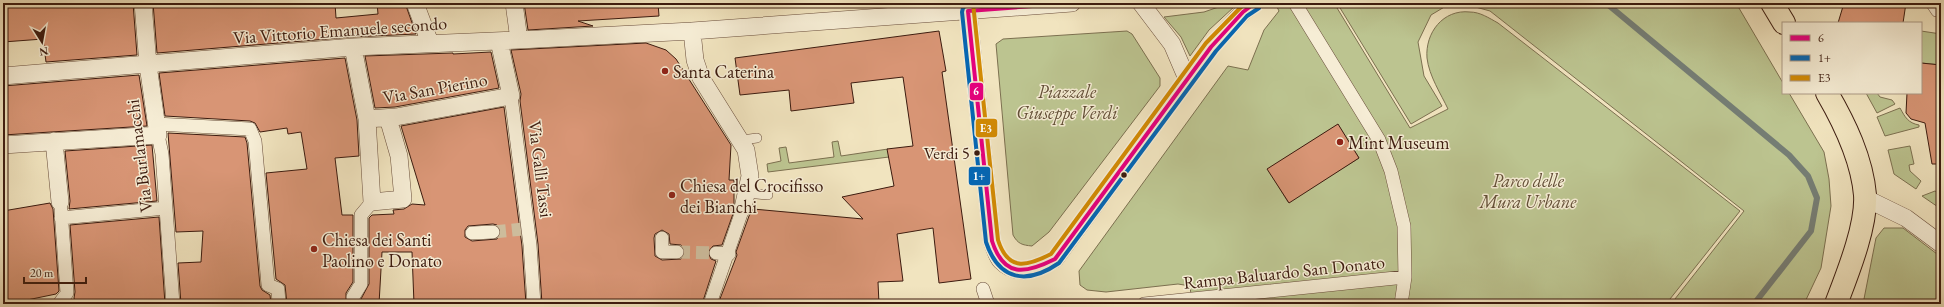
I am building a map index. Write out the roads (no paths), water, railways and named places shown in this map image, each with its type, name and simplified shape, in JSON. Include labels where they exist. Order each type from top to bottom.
[{"type":"main road","points":[[1772,3],[1783,22]]},
{"type":"main road","points":[[1828,94],[1854,147],[1860,168],[1865,198],[1862,222],[1836,304]]},
{"type":"street","name":"Via Burlamacchi","points":[[143,3],[148,65],[157,130],[162,154],[174,304]]},
{"type":"street","points":[[415,3],[430,43]]},
{"type":"street","points":[[514,3],[519,40]]},
{"type":"street","points":[[1072,3],[967,7],[992,241],[1000,260],[1014,270],[1033,270],[1055,259],[1211,47],[1243,12],[1255,3]]},
{"type":"street","points":[[1142,3],[1172,44],[1187,78]]},
{"type":"street","points":[[1295,3],[1379,140],[1391,171],[1404,226],[1404,277],[1401,304]]},
{"type":"street","name":"Via Vittorio Emanuele secondo","points":[[3,76],[353,47],[692,31],[967,7]]},
{"type":"street","points":[[692,31],[695,60],[701,78],[749,139],[746,150],[749,166],[745,201],[723,254],[710,304]]},
{"type":"street","name":"Via Galli Tassi","points":[[499,41],[511,96],[534,304]]},
{"type":"street","name":"Via San Pierino","points":[[353,47],[367,119],[388,118],[511,96]]},
{"type":"street","points":[[372,202],[403,199],[399,156],[388,118]]},
{"type":"street","points":[[354,304],[353,297],[362,284],[361,215],[372,202],[367,119]]},
{"type":"street","points":[[3,145],[59,141],[157,130],[250,129],[255,141],[268,285],[278,289],[279,304]]},
{"type":"street","points":[[59,141],[61,215],[67,293],[59,304]]},
{"type":"street","points":[[1865,198],[1906,218],[1941,244]]},
{"type":"street","points":[[61,215],[166,208]]},
{"type":"street","points":[[472,233],[493,232]]},
{"type":"street","points":[[662,238],[662,252],[678,252]]},
{"type":"street","name":"Rampa Baluardo San Donato","points":[[1144,304],[1158,304],[1404,277]]},
{"type":"street","points":[[984,288],[988,304]]},
{"type":"lane","points":[[1930,3],[1936,12],[1941,12]]},
{"type":"lane","points":[[745,201],[768,195]]},
{"type":"waterway","points":[[1606,3],[1789,155],[1808,176],[1817,198],[1811,231],[1754,304]]},
{"type":"tunnel","points":[[493,232],[523,229]]},
{"type":"tunnel","points":[[677,252],[716,253]]},
{"type":"place","name":"Santa Caterina","points":[[665,71]]},
{"type":"place","name":"Mint Museum","points":[[1340,142]]},
{"type":"place","name":"Verdi 5","points":[[977,153]]},
{"type":"place","name":"Chiesa del Crocifisso dei Bianchi","points":[[672,195]]},
{"type":"place","name":"Chiesa dei Santi Paolino e Donato","points":[[314,249]]},
{"type":"park label","name":"Piazzale Giuseppe Verdi","points":[[1067,101]]},
{"type":"park label","name":"Parco delle Mura Urbane","points":[[1528,190]]}]
